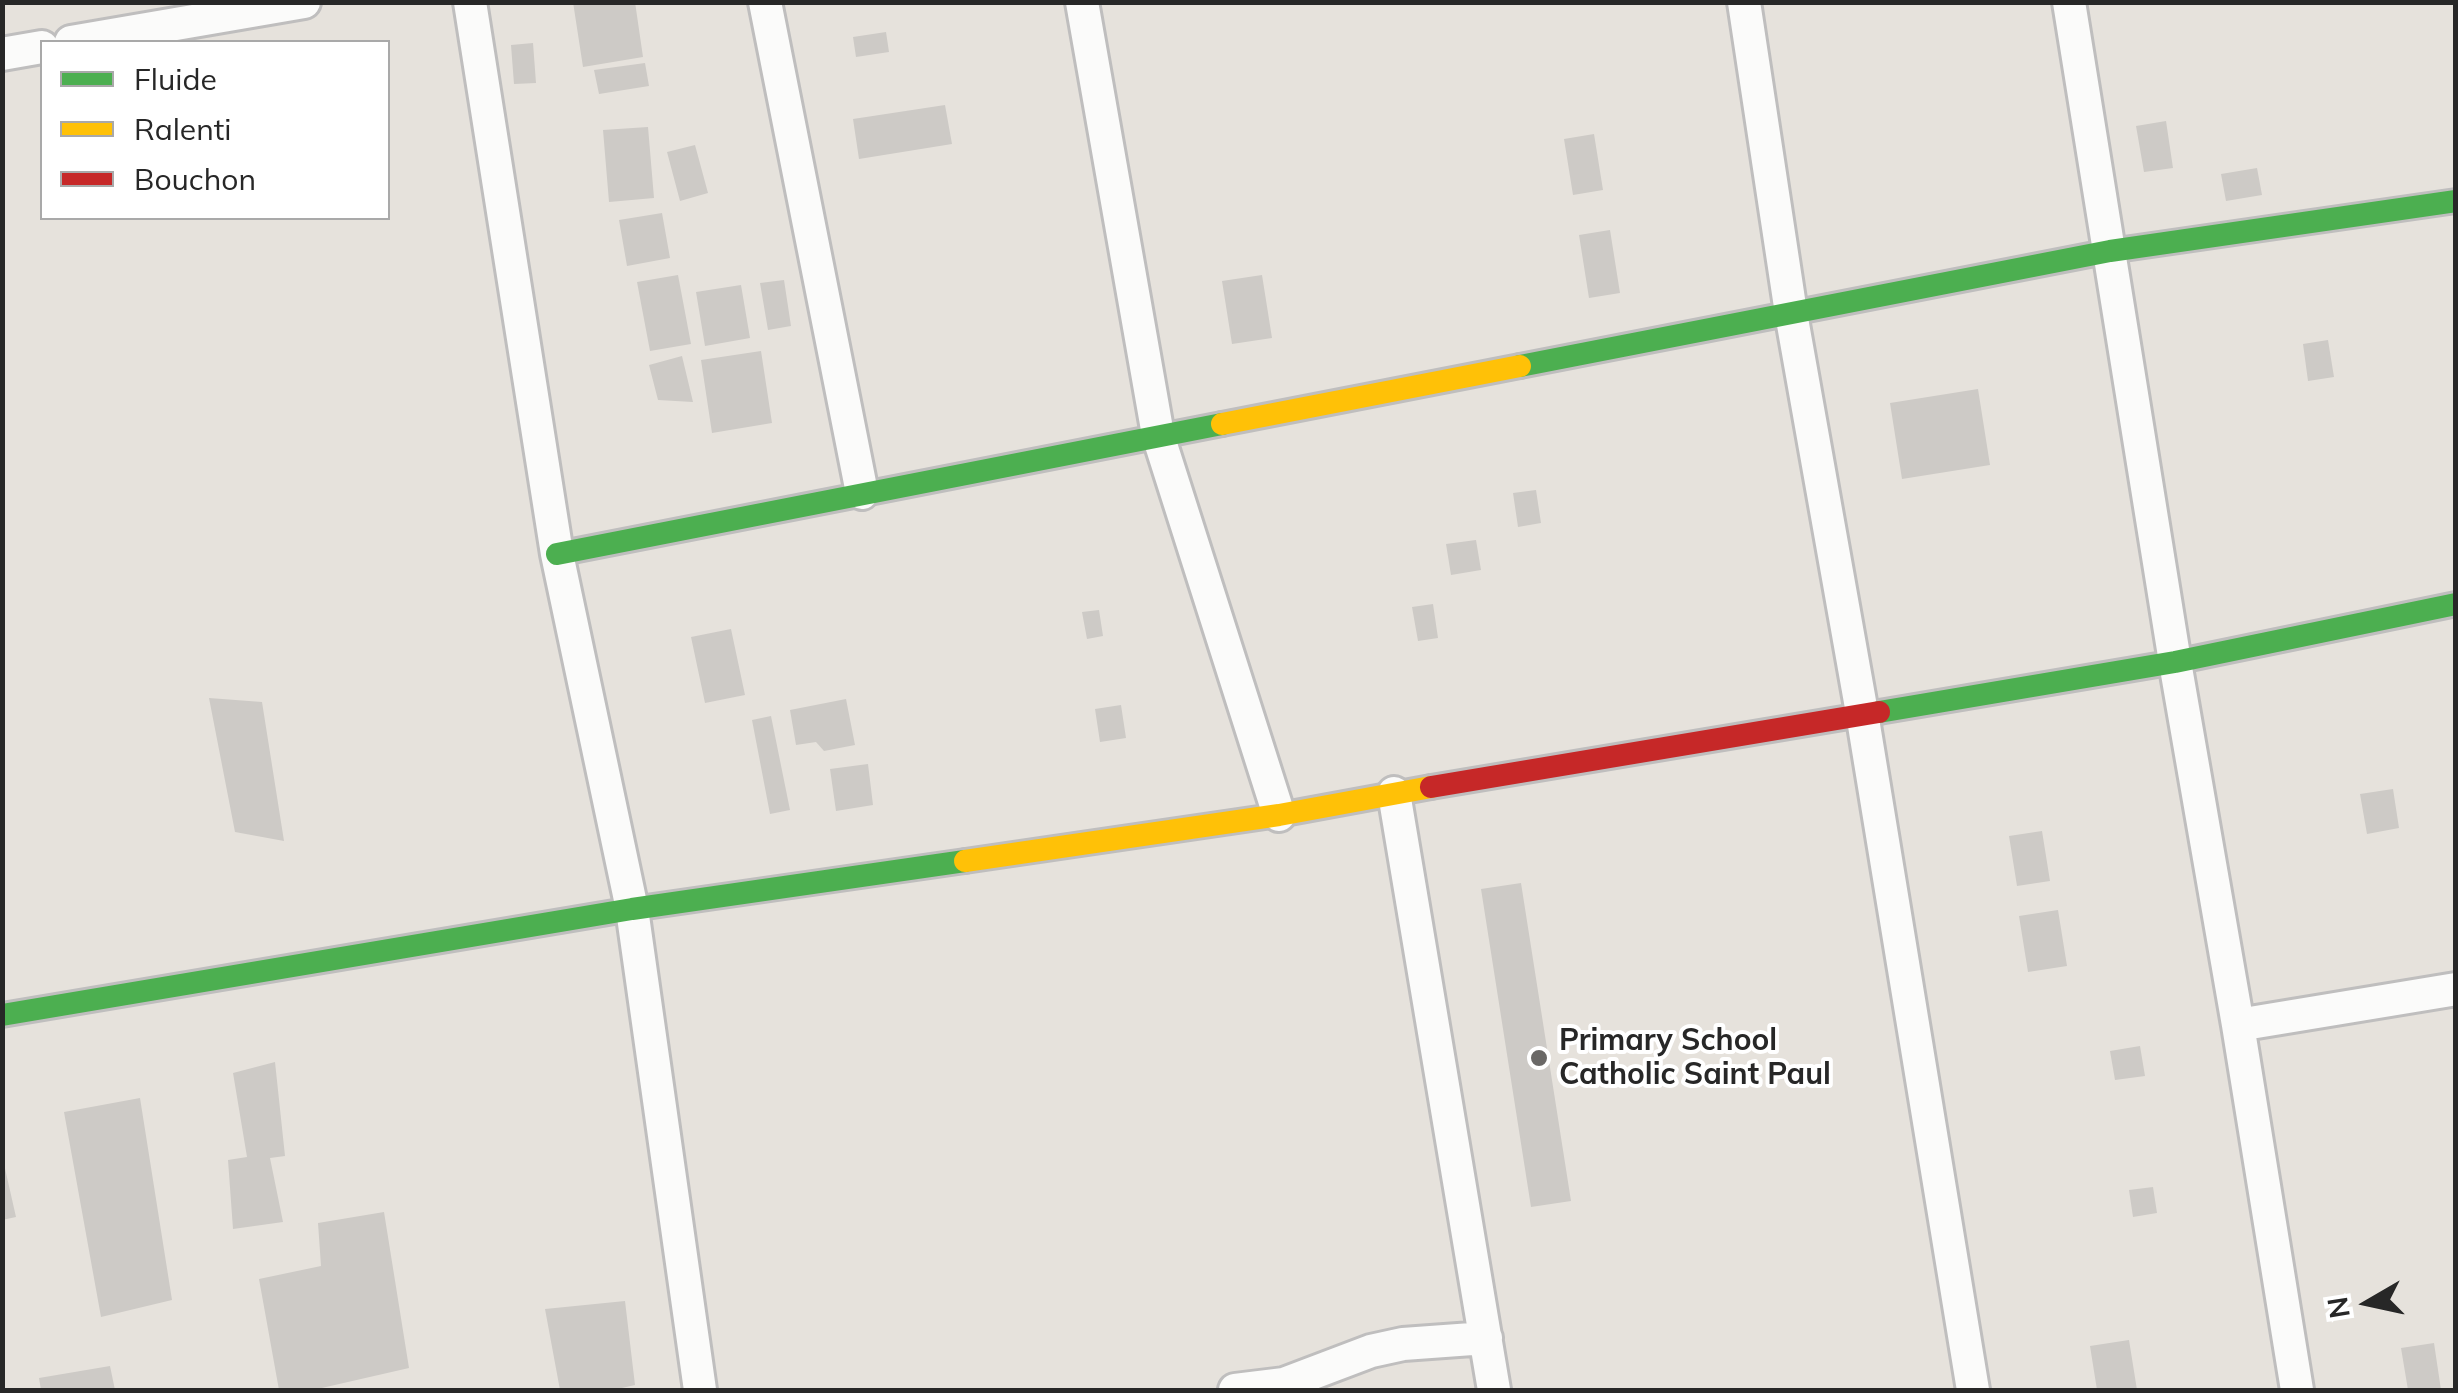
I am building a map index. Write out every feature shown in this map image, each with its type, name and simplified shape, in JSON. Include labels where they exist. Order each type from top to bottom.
[{"type":"street","points":[[84,40],[304,2]]},
{"type":"street","points":[[470,2],[557,554],[632,909],[700,1390]]},
{"type":"street","points":[[765,2],[862,493]]},
{"type":"street","points":[[1082,2],[1158,436],[1279,815]]},
{"type":"street","points":[[1744,2],[1792,313],[1973,1390]]},
{"type":"street","points":[[2070,2],[2297,1390]]},
{"type":"street","points":[[2,54],[40,48]]},
{"type":"street","points":[[557,554],[2110,251],[2456,201]]},
{"type":"street","points":[[2,1015],[632,909],[1279,815],[2175,662],[2456,604]]},
{"type":"street","points":[[1394,793],[1494,1390]]},
{"type":"street","points":[[2238,1025],[2456,989]]},
{"type":"street","points":[[1235,1390],[1284,1384],[1371,1351],[1403,1344],[1486,1338]]},
{"type":"building","points":[[573,2],[635,2],[643,57],[583,67]]},
{"type":"building","points":[[886,32],[889,52],[856,57],[853,37]]},
{"type":"building","points":[[533,43],[536,83],[514,84],[511,45]]},
{"type":"building","points":[[645,63],[649,86],[599,94],[594,70]]},
{"type":"building","points":[[945,105],[952,144],[859,159],[853,119]]},
{"type":"building","points":[[2166,121],[2173,168],[2144,172],[2136,126]]},
{"type":"building","points":[[648,127],[654,198],[609,202],[603,130]]},
{"type":"building","points":[[1594,134],[1603,190],[1573,195],[1564,139]]},
{"type":"building","points":[[695,145],[708,193],[680,201],[667,152]]},
{"type":"building","points":[[2257,168],[2262,195],[2226,201],[2221,174]]},
{"type":"building","points":[[662,213],[670,258],[627,266],[619,220]]},
{"type":"building","points":[[1610,230],[1620,293],[1589,298],[1579,235]]},
{"type":"building","points":[[678,275],[691,344],[650,351],[637,282]]},
{"type":"building","points":[[1262,275],[1272,338],[1232,344],[1222,281]]},
{"type":"building","points":[[784,280],[791,326],[768,330],[760,283]]},
{"type":"building","points":[[741,285],[750,338],[705,346],[696,292]]},
{"type":"building","points":[[2328,340],[2334,377],[2308,381],[2303,344]]},
{"type":"building","points":[[761,351],[772,423],[712,433],[701,360]]},
{"type":"building","points":[[682,356],[693,402],[658,400],[649,365]]},
{"type":"building","points":[[1978,389],[1990,465],[1902,479],[1890,403]]},
{"type":"building","points":[[1536,490],[1541,523],[1518,527],[1513,493]]},
{"type":"building","points":[[1476,540],[1481,570],[1451,575],[1446,544]]},
{"type":"building","points":[[1433,604],[1438,638],[1418,641],[1412,607]]},
{"type":"building","points":[[1099,610],[1103,636],[1087,639],[1082,612]]},
{"type":"building","points":[[731,629],[745,695],[705,703],[691,637]]},
{"type":"building","points":[[209,698],[262,702],[284,841],[235,832]]},
{"type":"building","points":[[846,699],[855,745],[824,751],[816,742],[796,745],[790,710]]},
{"type":"building","points":[[1121,705],[1126,738],[1100,742],[1095,709]]},
{"type":"building","points":[[771,716],[790,810],[770,814],[752,720]]},
{"type":"building","points":[[868,764],[873,805],[836,811],[830,769]]},
{"type":"building","points":[[2393,789],[2399,828],[2367,834],[2360,794]]},
{"type":"building","points":[[2042,831],[2050,881],[2017,886],[2009,836]]},
{"type":"building","points":[[1521,883],[1571,1201],[1531,1207],[1481,889]]},
{"type":"building","points":[[2058,910],[2067,966],[2028,972],[2019,916]]},
{"type":"building","points":[[2140,1046],[2145,1076],[2115,1080],[2110,1051]]},
{"type":"building","points":[[275,1062],[285,1156],[270,1158],[283,1222],[233,1229],[228,1160],[247,1157],[233,1073]]},
{"type":"building","points":[[140,1098],[172,1300],[101,1317],[64,1112]]},
{"type":"building","points":[[2,1165],[16,1217],[2,1220]]},
{"type":"building","points":[[2153,1187],[2157,1213],[2133,1217],[2129,1190]]},
{"type":"building","points":[[384,1212],[409,1368],[313,1390],[279,1390],[259,1279],[321,1266],[318,1223]]},
{"type":"building","points":[[625,1301],[635,1385],[613,1390],[560,1390],[545,1309]]},
{"type":"building","points":[[2129,1340],[2137,1390],[2097,1390],[2090,1346]]},
{"type":"building","points":[[2434,1343],[2441,1390],[2408,1390],[2401,1348]]},
{"type":"building","points":[[110,1366],[115,1390],[41,1390],[39,1378]]},
{"type":"traffic: fast","points":[[1520,366],[2110,251],[2456,201]]},
{"type":"traffic: fast","points":[[557,554],[1222,424]]},
{"type":"traffic: fast","points":[[1879,712],[2175,662],[2456,604]]},
{"type":"traffic: fast","points":[[2,1015],[632,909],[965,861]]},
{"type":"traffic: slow","points":[[1222,424],[1520,366]]},
{"type":"traffic: slow","points":[[965,861],[1279,815],[1431,787]]},
{"type":"traffic: jam","points":[[1431,787],[1879,712]]},
{"type":"place","name":"Primary School Catholic Saint Paul","points":[[1539,1058]]}]
